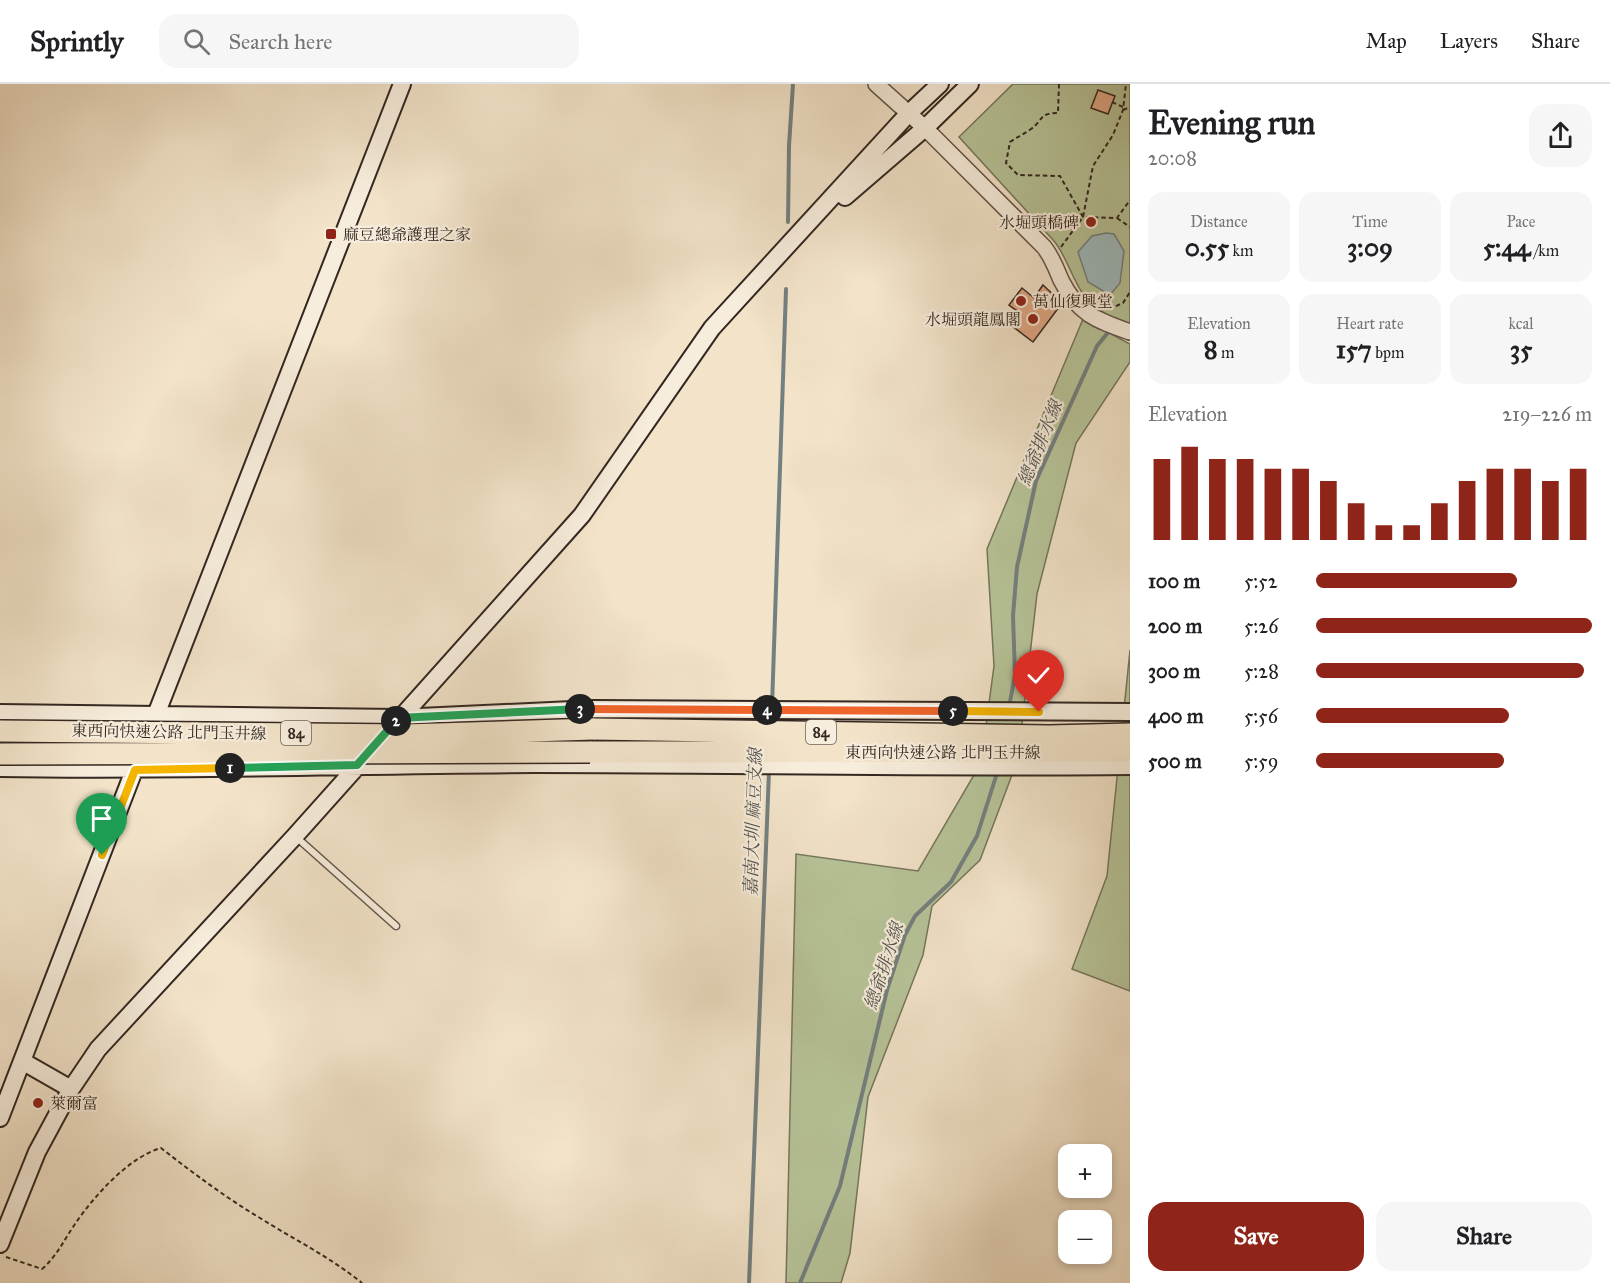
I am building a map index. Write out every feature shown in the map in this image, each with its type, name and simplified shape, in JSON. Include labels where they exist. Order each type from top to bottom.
[{"type":"highway","name":"東西向快速公路 北門玉井線","points":[[0,730],[405,735],[593,729],[1043,752],[1130,734]]},
{"type":"highway","name":"東西向快速公路 北門玉井線","points":[[0,754],[1130,751]]},
{"type":"main road","points":[[0,1118],[402,84]]},
{"type":"main road","points":[[0,1244],[37,1152],[71,1089],[98,1049],[294,836],[582,515],[712,328],[909,113],[940,84]]},
{"type":"main road","points":[[785,248],[925,128],[970,84]]},
{"type":"main road","points":[[0,713],[155,717],[398,718],[593,709],[1130,712]]},
{"type":"main road","points":[[0,768],[135,770],[357,765],[586,764],[1043,752],[1130,766]]},
{"type":"main road","points":[[22,1061],[71,1089]]},
{"type":"street","points":[[876,84],[925,128],[1051,256],[1072,299],[1089,317],[1130,332]]},
{"type":"lane","points":[[294,836],[396,926]]},
{"type":"path","points":[[1059,84],[1058,114],[1050,112],[1040,117],[1030,131],[1011,142],[1006,163],[1018,175],[1060,176],[1083,217]]},
{"type":"path","points":[[1051,256],[1083,217],[1093,166],[1113,135],[1123,108],[1126,84]]},
{"type":"path","points":[[1112,102],[1123,108],[1130,107]]},
{"type":"path","points":[[1117,218],[1130,200]]},
{"type":"path","points":[[1083,217],[1117,218],[1130,227]]},
{"type":"path","points":[[1123,303],[1130,292]]},
{"type":"path","points":[[0,1255],[42,1269],[53,1260],[76,1222],[125,1168],[145,1152],[162,1148],[205,1183],[261,1219],[333,1260],[362,1283]]},
{"type":"green space","points":[[1013,84],[1130,84],[1130,326],[1090,303],[1054,241],[959,137]]},
{"type":"green space","points":[[1083,319],[1130,344],[1130,362],[1076,443],[1037,594],[1018,759],[980,860],[932,906],[923,955],[868,1097],[850,1253],[841,1283],[786,1283],[796,854],[918,871],[981,763],[994,666],[987,549]]},
{"type":"green space","points":[[1130,650],[1130,991],[1072,969],[1107,876]]},
{"type":"water","points":[[1114,234],[1124,251],[1120,283],[1110,295],[1088,282],[1078,252],[1092,236]]},
{"type":"building","points":[[1098,90],[1115,96],[1108,114],[1091,108]]},
{"type":"building","points":[[1043,285],[1062,303],[1033,342],[1012,326],[1021,314],[1009,305],[1022,288],[1034,298]]},
{"type":"waterway","name":"嘉南大圳 麻豆支線","points":[[788,222],[793,84]]},
{"type":"waterway","name":"嘉南大圳 麻豆支線","points":[[772,707],[786,289]]},
{"type":"waterway","name":"總爺排水線","points":[[1009,707],[1015,675],[1013,616],[1017,567],[1036,481],[1097,346],[1110,330]]},
{"type":"waterway","name":"總爺排水線","points":[[800,1283],[840,1186],[887,990],[905,935],[915,916],[951,882],[977,836],[998,770]]},
{"type":"waterway","name":"嘉南大圳 麻豆支線","points":[[749,1283],[769,771]]},
{"type":"place","name":"水堀頭橋碑","points":[[1091,222]]},
{"type":"place","name":"麻豆總爺護理之家","points":[[331,234]]},
{"type":"place","name":"萬仙復興堂","points":[[1021,301]]},
{"type":"place","name":"水堀頭龍鳳閣","points":[[1033,319]]},
{"type":"place","name":"萊爾富","points":[[38,1103]]},
{"type":"route","points":[[102,855],[135,770],[357,765],[398,718],[593,709],[1039,712]]}]
